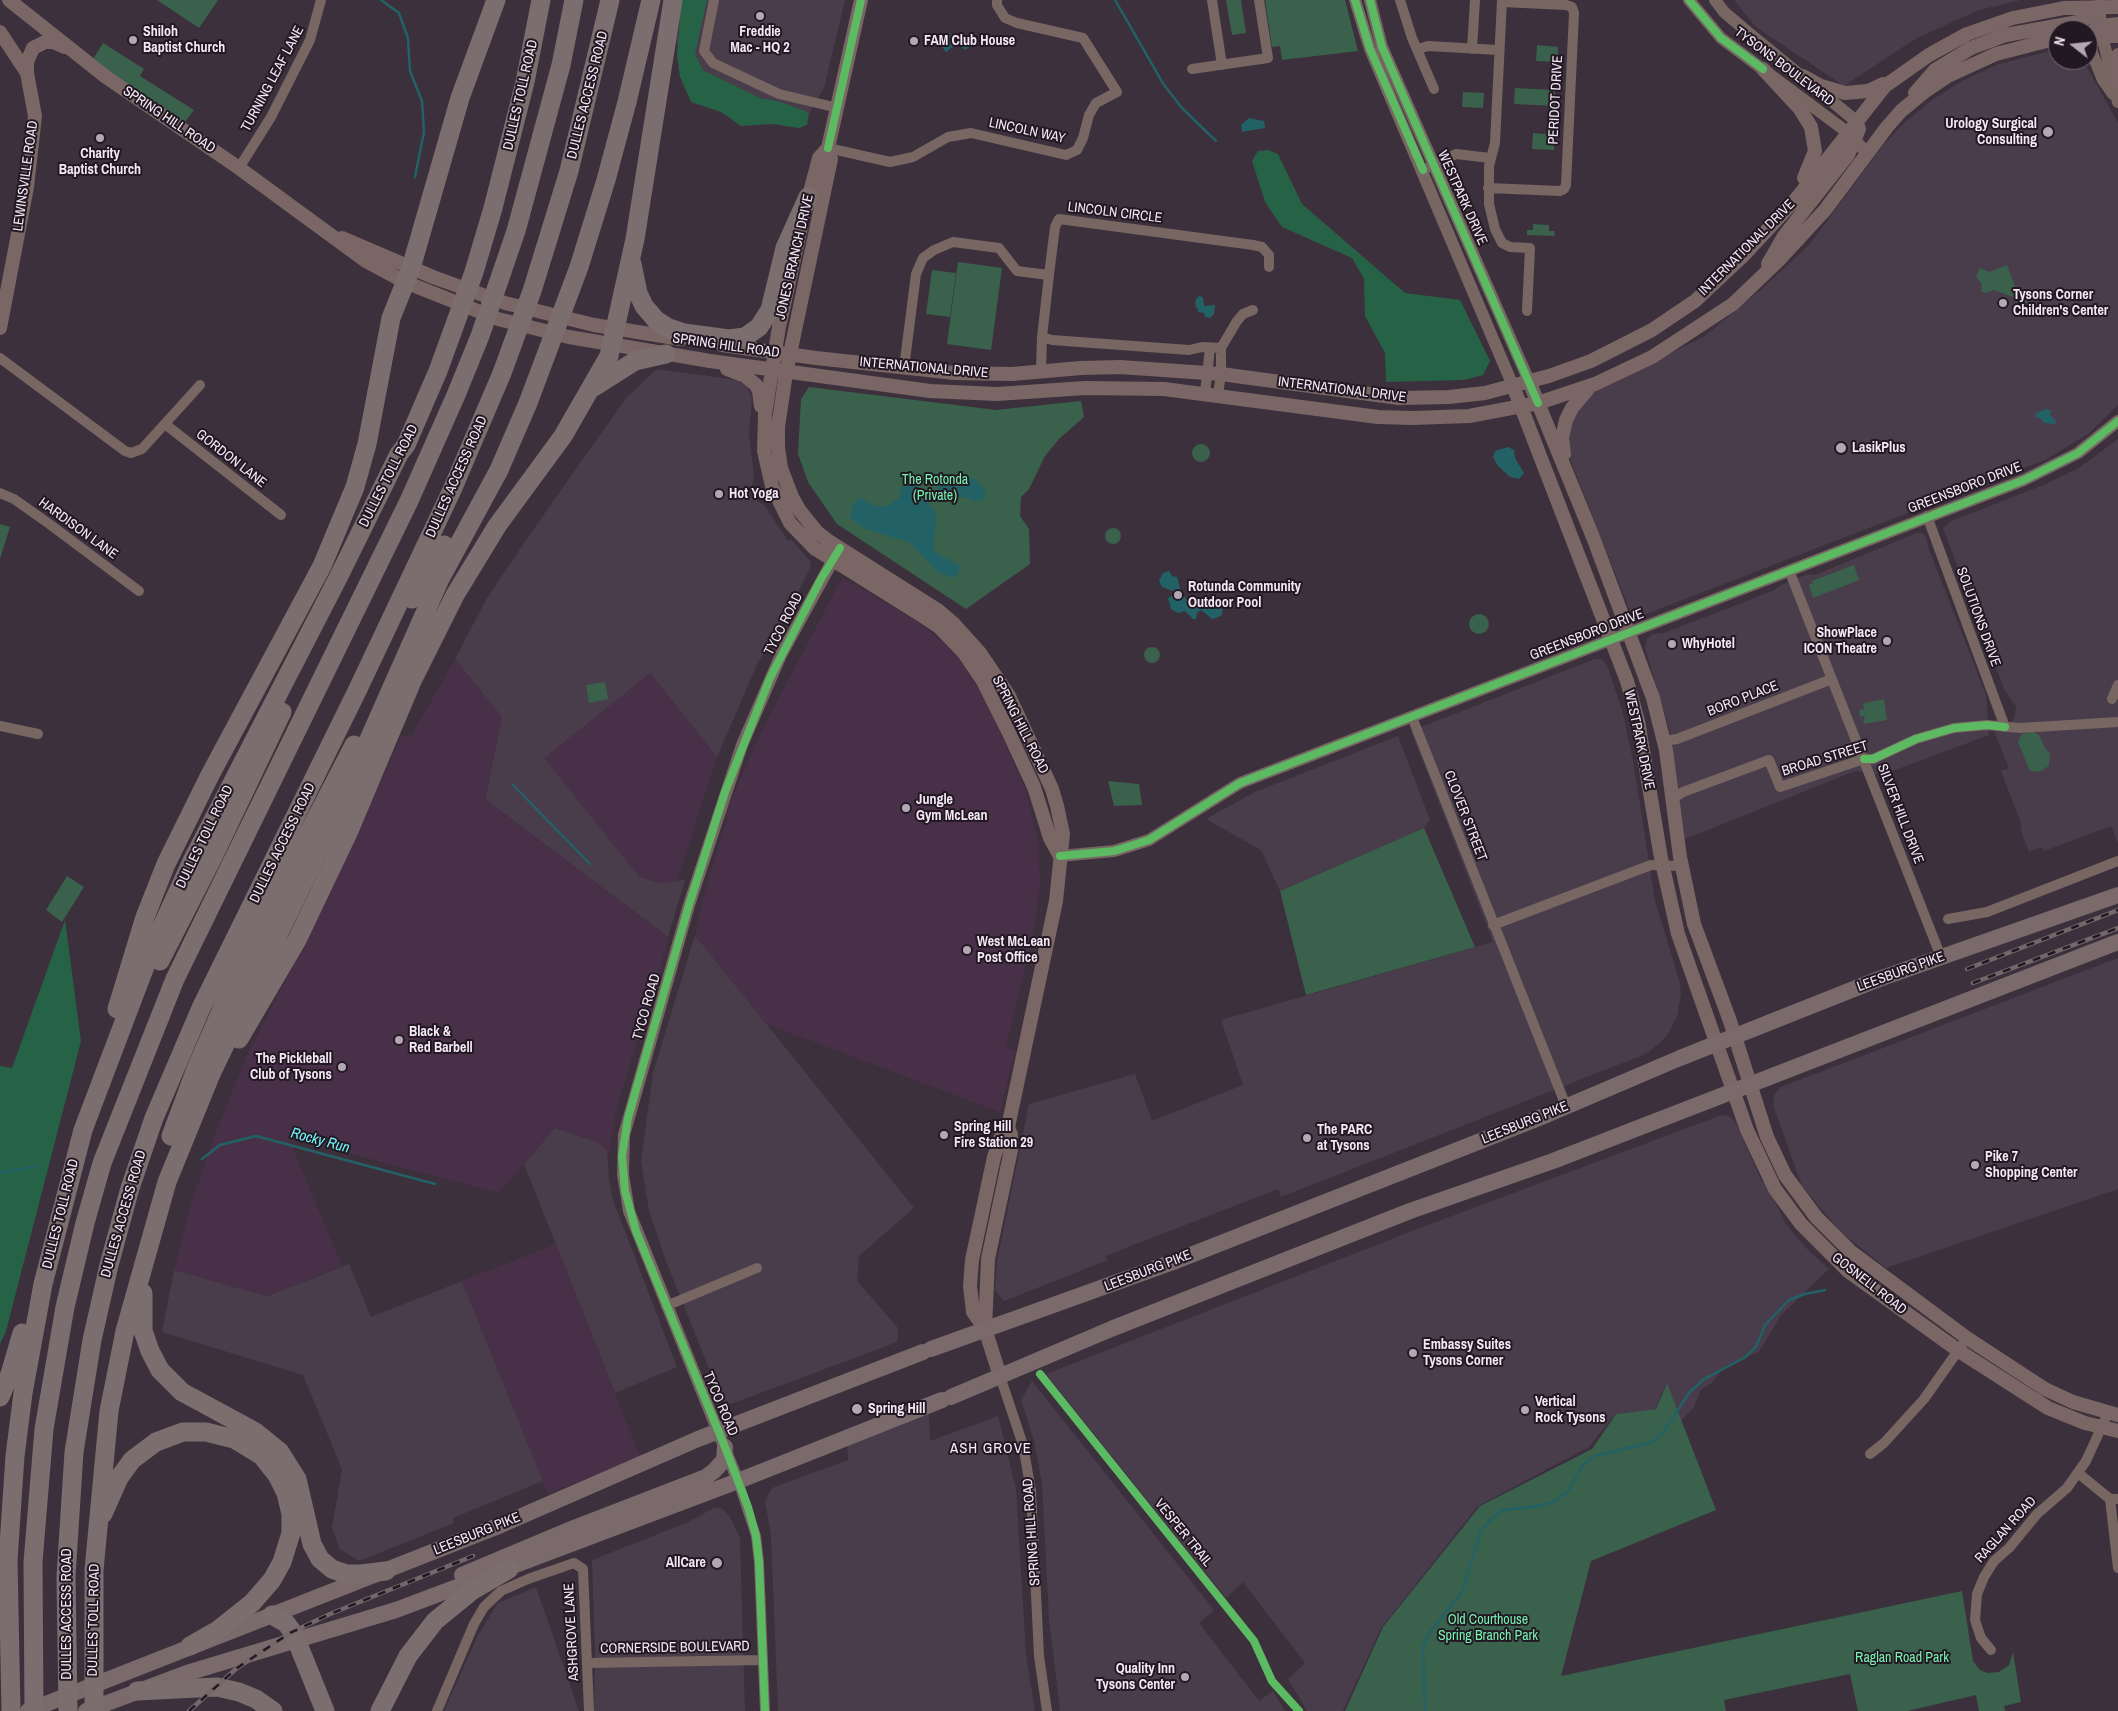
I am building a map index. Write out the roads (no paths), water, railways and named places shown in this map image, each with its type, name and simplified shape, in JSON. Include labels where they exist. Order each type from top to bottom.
[{"type":"highway","points":[[98,1088],[120,999],[145,917],[166,864],[210,775],[322,566],[355,486],[367,444],[391,318],[408,275],[460,98],[496,0]]},
{"type":"highway","name":"DULLES TOLL ROAD","points":[[17,1709],[8,1560],[15,1456],[36,1322],[68,1183],[98,1088],[152,948],[193,859],[339,576],[399,454],[406,445],[455,327],[474,272],[512,136],[541,0]]},
{"type":"highway","points":[[34,1711],[33,1562],[43,1438],[65,1307],[85,1223],[102,1164],[175,979],[409,501],[480,336],[500,281],[534,170],[561,65],[574,0]]},
{"type":"highway","name":"DULLES ACCESS ROAD","points":[[68,1711],[66,1576],[72,1480],[86,1372],[108,1265],[141,1156],[169,1081],[213,982],[358,689],[452,490],[512,345],[532,291],[570,171],[610,0]]},
{"type":"highway","name":"DULLES TOLL ROAD","points":[[114,1380],[166,1182],[190,1120],[232,1028],[330,827],[400,665],[440,579],[499,470],[546,356],[566,301],[614,151],[651,0]]},
{"type":"highway","points":[[190,1120],[297,940],[348,833],[412,681],[455,595],[498,526],[563,436],[610,356],[632,253],[673,0]]},
{"type":"highway","points":[[663,326],[684,332],[729,338],[745,336],[759,327],[770,310],[785,248],[808,197]]},
{"type":"highway","points":[[632,253],[632,269],[638,293],[644,306],[663,326],[702,342]]},
{"type":"highway","points":[[591,389],[635,361],[666,354]]},
{"type":"highway","points":[[274,861],[312,791],[388,640],[470,502],[546,356]]},
{"type":"highway","name":"DULLES TOLL ROAD","points":[[94,1711],[94,1554],[103,1458],[114,1380],[120,1318],[130,1272],[161,1164],[196,1069],[225,1002],[294,860],[348,755],[400,665]]},
{"type":"highway","name":"LEESBURG PIKE","points":[[17,1709],[136,1668],[386,1571],[532,1512],[718,1431],[984,1329],[1145,1272],[1566,1106],[1735,1036],[1941,958],[2118,895]]},
{"type":"highway","points":[[86,1711],[188,1673],[297,1642],[396,1610],[509,1569],[946,1399],[1111,1329],[1410,1211],[1553,1161],[2118,942]]},
{"type":"highway","points":[[0,1397],[20,1345],[40,1256],[68,1183]]},
{"type":"highway","points":[[155,1220],[143,1296],[142,1323],[150,1352],[160,1370],[182,1392],[261,1436],[280,1452],[297,1479],[312,1544],[323,1562],[332,1569],[346,1574],[386,1571]]},
{"type":"highway","points":[[94,1554],[103,1513],[119,1478],[132,1460],[156,1442],[183,1432],[206,1432],[234,1438],[262,1456],[278,1475],[288,1503],[291,1533],[286,1554],[272,1580],[252,1603],[218,1630],[190,1646]]},
{"type":"highway","points":[[396,1610],[470,1572],[574,1528],[708,1476],[724,1460],[725,1447]]},
{"type":"highway","points":[[380,1711],[403,1666],[420,1639],[445,1611],[477,1587],[509,1569]]},
{"type":"highway","points":[[272,1615],[290,1628],[324,1711]]},
{"type":"highway","points":[[0,1662],[17,1709]]},
{"type":"highway","points":[[388,1711],[403,1666]]},
{"type":"highway","points":[[137,1691],[217,1687],[242,1693],[256,1699],[273,1711]]},
{"type":"main road","name":"SPRING HILL ROAD","points":[[9,0],[106,77],[239,168],[366,261],[408,275],[498,319],[570,337],[614,337],[702,342],[790,355],[778,427],[781,468],[792,497],[800,511],[836,554]]},
{"type":"main road","name":"JONES BRANCH DRIVE","points":[[771,371],[808,197],[819,158],[828,148],[862,0]]},
{"type":"main road","name":"INTERNATIONAL DRIVE","points":[[790,355],[973,374],[1120,367],[1222,374],[1399,398],[1466,396],[1513,386],[1591,361],[1652,330],[1708,289],[1796,199],[1853,131],[1884,86],[1895,78],[1967,34],[1989,25],[2037,12],[2084,19],[2099,6],[2118,7]]},
{"type":"main road","points":[[1908,105],[1918,89],[1935,70],[1971,48],[2006,35],[2084,19]]},
{"type":"main road","points":[[2098,32],[2118,24]]},
{"type":"main road","name":"LEWINSVILLE ROAD","points":[[0,32],[27,73],[33,98],[35,133],[22,219],[0,328]]},
{"type":"main road","points":[[2098,33],[2118,36]]},
{"type":"main road","name":"INTERNATIONAL DRIVE","points":[[771,371],[965,394],[1138,388],[1211,394],[1396,418],[1462,417],[1538,403],[1595,384],[1639,364],[1686,337],[1733,304],[1805,234],[1867,153],[1908,105],[1940,81],[1974,63],[2017,47],[2048,40]]},
{"type":"main road","points":[[27,73],[29,54],[39,44],[53,42],[74,52]]},
{"type":"main road","points":[[2112,80],[2118,56]]},
{"type":"main road","points":[[1763,69],[1800,109],[1812,127],[1814,139],[1815,152],[1813,161],[1776,221]]},
{"type":"main road","points":[[1803,76],[1829,90],[1854,94],[1868,91],[1895,78]]},
{"type":"main road","points":[[1762,276],[1784,236],[1848,155],[1853,131]]},
{"type":"main road","name":"JONES BRANCH DRIVE","points":[[790,355],[831,159],[828,148]]},
{"type":"main road","name":"SPRING HILL ROAD","points":[[614,337],[666,354],[771,371],[763,433],[766,468],[780,506],[790,523],[802,537],[939,611],[966,636],[991,668],[1008,696],[1052,789],[1063,834],[1056,901],[1008,1127],[1011,1135],[1011,1150],[989,1252],[984,1329],[1000,1376]]},
{"type":"main road","points":[[710,361],[744,376],[756,385],[760,399],[763,433]]},
{"type":"main road","name":"WESTPARK DRIVE","points":[[1529,381],[1630,632],[1653,698],[1664,741],[1682,866],[1695,928],[1735,1036]]},
{"type":"main road","points":[[1566,472],[1562,438],[1566,420],[1576,402],[1595,384]]},
{"type":"main road","name":"WESTPARK DRIVE","points":[[1513,386],[1612,640],[1638,721],[1662,866],[1678,934],[1718,1043]]},
{"type":"main road","name":"GOSNELL ROAD","points":[[1735,1036],[1767,1137],[1785,1175],[1821,1223],[1850,1251],[1967,1338],[2045,1388],[2072,1402],[2113,1414]]},
{"type":"main road","name":"GOSNELL ROAD","points":[[1718,1043],[1748,1131],[1771,1181],[1801,1224],[1848,1271],[1959,1351],[2048,1408],[2102,1428],[2118,1431]]},
{"type":"street","name":"TURNING LEAF LANE","points":[[239,168],[271,117],[310,40],[321,0]]},
{"type":"street","points":[[714,0],[704,51],[713,63],[779,94],[838,108]]},
{"type":"street","name":"LINCOLN WAY","points":[[828,148],[890,162],[913,157],[948,137],[971,133],[1066,155],[1077,150],[1084,138],[1089,115],[1096,103],[1117,92],[1083,38],[1011,21],[1001,12],[997,0]]},
{"type":"street","points":[[1212,0],[1222,65]]},
{"type":"street","points":[[1192,69],[1268,58],[1258,0]]},
{"type":"street","name":"WESTPARK DRIVE","points":[[1355,0],[1370,49],[1529,381]]},
{"type":"street","name":"WESTPARK DRIVE","points":[[1370,0],[1382,47],[1513,386]]},
{"type":"street","points":[[1400,0],[1406,23],[1434,89]]},
{"type":"street","points":[[1472,49],[1475,0]]},
{"type":"street","name":"TYSONS BOULEVARD","points":[[1689,0],[1721,38],[1853,131]]},
{"type":"street","name":"TYSONS BOULEVARD","points":[[1715,0],[1724,12],[1803,76],[1853,131],[1867,153]]},
{"type":"street","name":"PERIDOT DRIVE","points":[[1488,188],[1560,191],[1566,185],[1574,13],[1572,7],[1566,4],[1502,1],[1498,50],[1495,144],[1490,158],[1488,188],[1491,216],[1500,240],[1507,247],[1530,248],[1528,311]]},
{"type":"street","points":[[2097,20],[2099,6]]},
{"type":"street","points":[[2098,41],[2118,102]]},
{"type":"street","points":[[1418,49],[1428,46],[1498,50]]},
{"type":"street","points":[[2098,68],[2103,80],[2118,102]]},
{"type":"street","points":[[1428,167],[1456,154],[1490,158]]},
{"type":"street","name":"LINCOLN CIRCLE","points":[[1041,371],[1042,337],[1049,275],[1055,227],[1059,219],[1262,247],[1269,255],[1269,267]]},
{"type":"street","points":[[904,368],[916,274],[923,258],[934,250],[953,242],[999,248],[1017,271],[1049,275]]},
{"type":"street","points":[[1211,394],[1207,373],[1215,348],[1243,314],[1253,310]]},
{"type":"street","points":[[1042,337],[1052,340],[1189,350],[1215,348]]},
{"type":"street","points":[[1211,394],[1222,374],[1215,348]]},
{"type":"street","points":[[0,358],[124,451],[136,452],[142,449],[200,385]]},
{"type":"street","name":"GREENSBORO DRIVE","points":[[1060,856],[1105,852],[1138,845],[1175,826],[1240,783],[1612,640],[2058,464],[2095,442],[2118,421]]},
{"type":"street","name":"GORDON LANE","points":[[165,424],[281,516]]},
{"type":"street","name":"HARDISON LANE","points":[[0,493],[14,499],[48,523],[138,591]]},
{"type":"street","name":"SOLUTIONS DRIVE","points":[[1927,516],[2005,727]]},
{"type":"street","name":"TYCO ROAD","points":[[738,1481],[636,1231],[625,1191],[622,1156],[628,1118],[689,904],[735,764],[778,661],[836,554]]},
{"type":"street","name":"SILVER HILL DRIVE","points":[[1789,570],[1941,958]]},
{"type":"street","name":"BORO PLACE","points":[[1664,741],[1677,739],[1832,679]]},
{"type":"street","points":[[2112,699],[2118,685]]},
{"type":"street","name":"CLOVER STREET","points":[[1412,716],[1566,1106]]},
{"type":"street","name":"BROAD STREET","points":[[1672,799],[1683,792],[1769,760],[1780,787],[1864,760],[1873,759],[1916,739],[1954,728],[1987,725],[2005,727],[2118,722]]},
{"type":"street","points":[[0,726],[38,734]]},
{"type":"street","points":[[1948,919],[1987,912],[2118,861]]},
{"type":"street","points":[[1493,925],[1650,865],[1682,866]]},
{"type":"street","points":[[666,1306],[757,1268]]},
{"type":"street","points":[[1870,1454],[1884,1444],[1924,1400],[1967,1338]]},
{"type":"street","name":"SPRING HILL ROAD","points":[[1000,1376],[1023,1445],[1031,1491],[1037,1624],[1047,1711]]},
{"type":"street","name":"RAGLAN ROAD","points":[[1991,1650],[1981,1638],[1975,1620],[1977,1594],[1984,1577],[1994,1561],[2009,1548],[2036,1514],[2061,1495],[2078,1474],[2102,1428],[2113,1414]]},
{"type":"street","points":[[2078,1474],[2114,1499],[2118,1568]]},
{"type":"street","points":[[738,1481],[756,1536],[759,1562],[765,1711]]},
{"type":"street","name":"ASHGROVE LANE","points":[[437,1711],[474,1624],[484,1607],[501,1591],[570,1563],[578,1564],[583,1569],[589,1711]]},
{"type":"street","name":"CORNERSIDE BOULEVARD","points":[[588,1663],[762,1660]]},
{"type":"water","points":[[949,33],[953,37],[959,34],[963,41],[969,39],[971,46],[965,50],[957,43],[946,52],[942,47],[946,44],[944,41]]},
{"type":"water","points":[[1249,118],[1264,121],[1265,128],[1242,132],[1241,125]]},
{"type":"water","points":[[1199,296],[1203,297],[1204,306],[1215,305],[1214,314],[1210,318],[1205,317],[1204,313],[1198,312],[1198,308],[1196,308],[1195,301]]},
{"type":"water","points":[[2047,409],[2051,410],[2050,415],[2056,421],[2055,424],[2044,423],[2041,419],[2035,417],[2036,413]]},
{"type":"water","points":[[1508,447],[1514,450],[1515,458],[1524,473],[1519,479],[1510,477],[1498,466],[1493,457],[1495,451]]},
{"type":"water","points":[[972,477],[985,490],[985,498],[976,502],[966,497],[944,499],[939,496],[937,483],[938,478]]},
{"type":"water","points":[[908,479],[920,485],[920,490],[936,514],[933,549],[938,554],[960,566],[958,574],[952,578],[938,572],[909,542],[865,529],[851,519],[851,508],[859,497],[878,507],[885,507],[899,498],[904,480]]},
{"type":"water","name":"Rotunda Community Outdoor Pool","points":[[1169,571],[1172,576],[1177,577],[1181,592],[1187,600],[1206,604],[1219,602],[1219,607],[1223,610],[1221,616],[1212,619],[1201,610],[1197,613],[1196,619],[1193,619],[1185,611],[1178,613],[1171,609],[1168,598],[1173,595],[1173,591],[1162,587],[1159,581],[1163,573]]},
{"type":"waterway","points":[[381,0],[399,13],[408,38],[410,71],[422,101],[424,132],[415,177]]},
{"type":"waterway","points":[[1115,0],[1164,85],[1182,108],[1216,141]]},
{"type":"waterway","points":[[512,784],[590,864]]},
{"type":"waterway","name":"Rocky Run","points":[[202,1159],[220,1145],[256,1136],[435,1184]]},
{"type":"waterway","name":"Rocky Run","points":[[0,1173],[37,1166]]},
{"type":"waterway","points":[[1425,1711],[1423,1648],[1428,1635],[1462,1592],[1481,1531],[1492,1518],[1503,1510],[1540,1506],[1555,1501],[1568,1491],[1583,1465],[1595,1456],[1653,1442],[1664,1431],[1689,1393],[1704,1379],[1744,1358],[1756,1347],[1765,1325],[1789,1300],[1825,1290]]},
{"type":"railway","points":[[1967,969],[2118,910]]},
{"type":"railway","points":[[1973,983],[2118,928]]},
{"type":"railway","points":[[189,1711],[237,1668],[290,1633],[330,1614],[473,1556]]},
{"type":"place","name":"Freddie Mac - HQ 2","points":[[760,16]]},
{"type":"place","name":"Shiloh Baptist Church","points":[[133,40]]},
{"type":"place","name":"FAM Club House","points":[[914,41]]},
{"type":"place","name":"Urology Surgical Consulting","points":[[2048,132]]},
{"type":"place","name":"Charity Baptist Church","points":[[100,138]]},
{"type":"place","name":"Tysons Corner Children's Center","points":[[2003,303]]},
{"type":"place","name":"LasikPlus","points":[[1841,448]]},
{"type":"place","name":"Hot Yoga","points":[[719,494]]},
{"type":"place","name":"Rotunda Community Outdoor Pool","points":[[1178,595]]},
{"type":"place","name":"ShowPlace ICON Theatre","points":[[1887,641]]},
{"type":"place","name":"WhyHotel","points":[[1672,644]]},
{"type":"place","name":"Jungle Gym McLean","points":[[906,808]]},
{"type":"place","name":"West McLean Post Office","points":[[967,950]]},
{"type":"place","name":"Black & Red Barbell","points":[[399,1040]]},
{"type":"place","name":"The Pickleball Club of Tysons","points":[[342,1067]]},
{"type":"place","name":"Spring Hill Fire Station 29","points":[[944,1135]]},
{"type":"place","name":"The PARC at Tysons","points":[[1307,1138]]},
{"type":"place","name":"Pike 7 Shopping Center","points":[[1975,1165]]},
{"type":"place","name":"Embassy Suites Tysons Corner","points":[[1413,1353]]},
{"type":"place","name":"Spring Hill","points":[[857,1409]]},
{"type":"place","name":"Vertical Rock Tysons","points":[[1525,1410]]},
{"type":"place","name":"AllCare","points":[[717,1563]]},
{"type":"place","name":"Quality Inn Tysons Center","points":[[1185,1677]]},
{"type":"district","name":"ASH GROVE","points":[[991,1449]]},
{"type":"park label","name":"The Rotonda (Private)","points":[[935,488]]},
{"type":"park label","name":"Old Courthouse Spring Branch Park","points":[[1488,1628]]},
{"type":"park label","name":"Raglan Road Park","points":[[1902,1658]]}]
